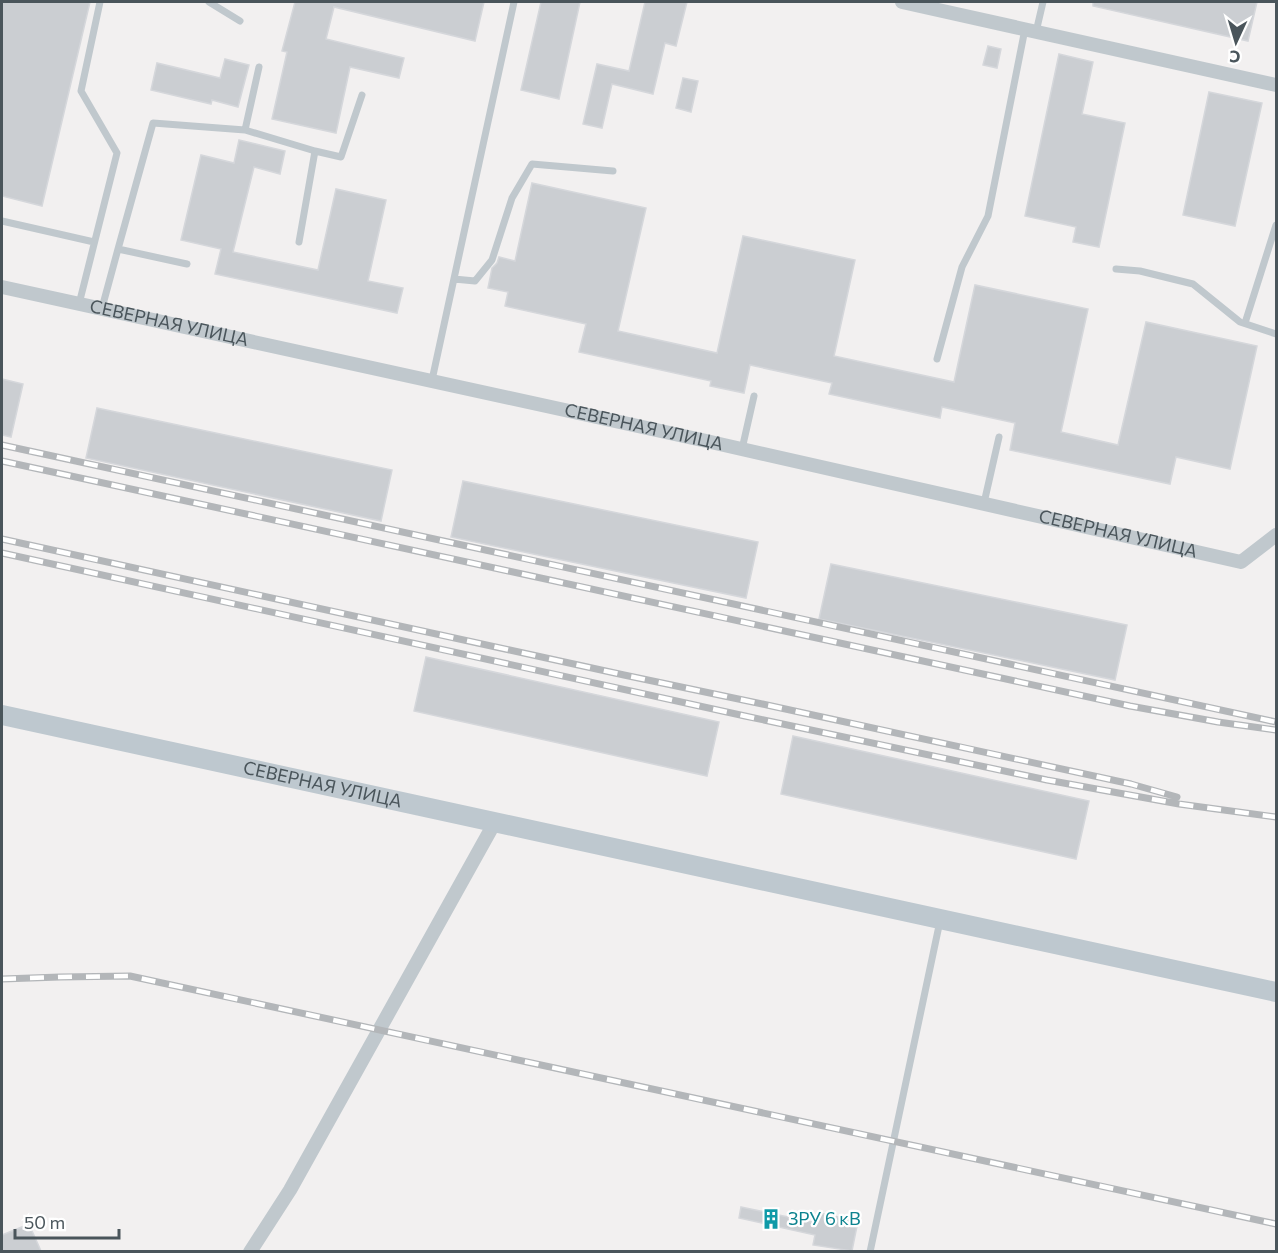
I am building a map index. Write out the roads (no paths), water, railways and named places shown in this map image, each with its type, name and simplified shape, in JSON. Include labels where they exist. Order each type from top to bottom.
[{"type":"main road","name":"СЕВЕРНАЯ УЛИЦА","points":[[2,715],[1276,992]]},
{"type":"street","points":[[902,2],[1276,85]]},
{"type":"street","name":"СЕВЕРНАЯ УЛИЦА","points":[[2,287],[984,502],[1241,562],[1276,534]]},
{"type":"street","points":[[250,1251],[290,1190],[495,822]]},
{"type":"lane","points":[[79,303],[117,153],[81,91],[100,2]]},
{"type":"lane","points":[[208,2],[240,21]]},
{"type":"lane","points":[[432,380],[514,2]]},
{"type":"lane","points":[[937,359],[962,267],[988,216],[1030,31],[1043,2]]},
{"type":"lane","points":[[245,130],[259,67]]},
{"type":"lane","points":[[102,308],[153,123],[245,130],[315,151],[341,156],[362,95]]},
{"type":"lane","points":[[298,242],[315,151]]},
{"type":"lane","points":[[454,279],[475,281],[492,260],[512,198],[532,164],[613,171]]},
{"type":"lane","points":[[2,221],[94,242]]},
{"type":"lane","points":[[1245,323],[1276,225]]},
{"type":"lane","points":[[118,249],[187,264]]},
{"type":"lane","points":[[1116,269],[1140,271],[1193,284],[1240,322],[1276,334]]},
{"type":"lane","points":[[742,449],[754,396]]},
{"type":"lane","points":[[984,502],[999,437]]},
{"type":"lane","points":[[870,1251],[941,919]]},
{"type":"railway","points":[[2,445],[1276,722]]},
{"type":"railway","points":[[2,461],[1130,706],[1276,730]]},
{"type":"railway","points":[[2,539],[1131,784],[1177,797]]},
{"type":"railway","points":[[2,553],[1047,780],[1179,804],[1276,817]]},
{"type":"railway","points":[[2,979],[130,976],[1276,1224]]},
{"type":"place","name":"ЗРУ 6 кВ","points":[[771,1219]]}]
